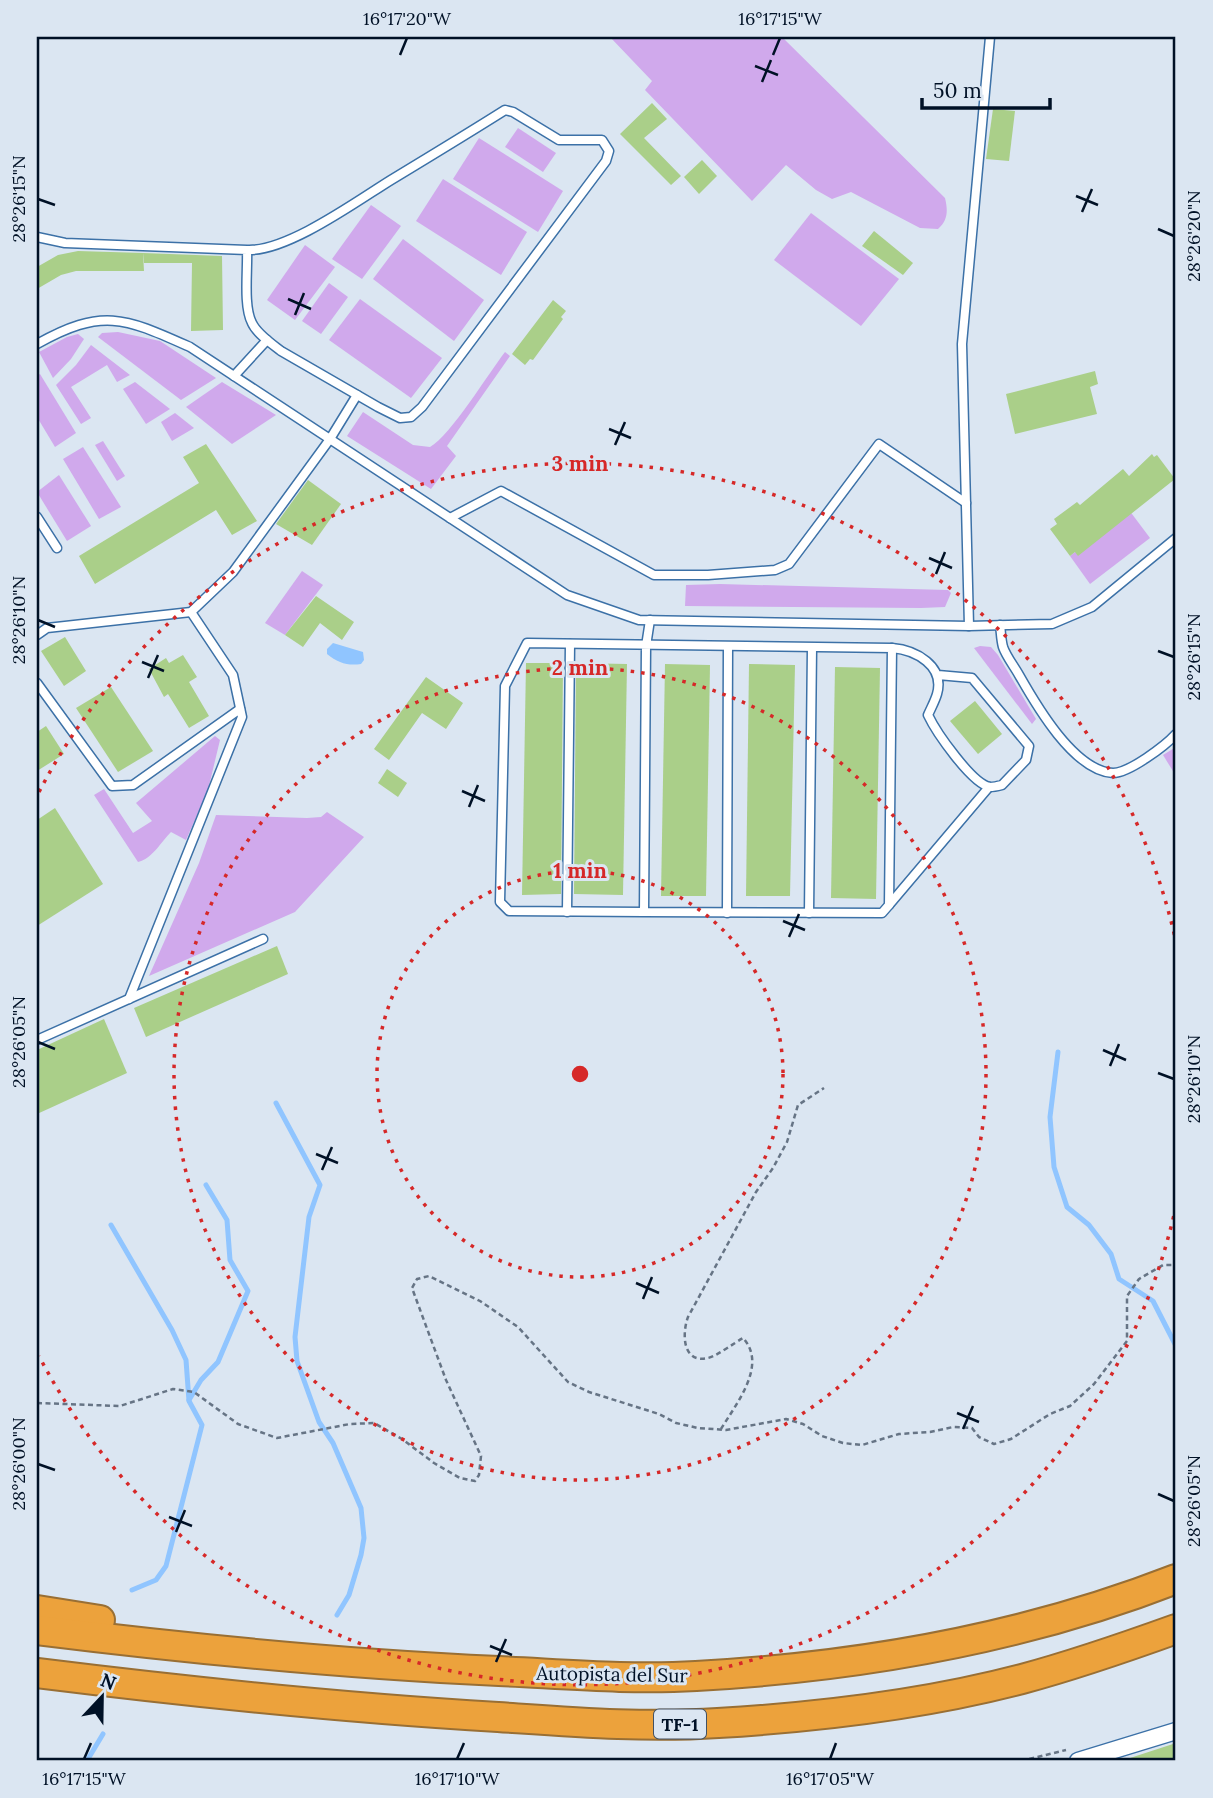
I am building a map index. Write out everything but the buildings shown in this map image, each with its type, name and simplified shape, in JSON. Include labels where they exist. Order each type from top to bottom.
[{"type":"highway","name":"Autopista del Sur","points":[[37,1630],[148,1644],[359,1663],[579,1675],[693,1676],[852,1663],[954,1646],[1136,1595],[1176,1578]]},
{"type":"highway","points":[[37,1610],[359,1663]]},
{"type":"highway","name":"TF-1","points":[[37,1673],[174,1690],[423,1713],[631,1725],[716,1723],[839,1713],[922,1700],[1021,1679],[1118,1650],[1176,1629]]},
{"type":"street","points":[[1078,1761],[1176,1731]]},
{"type":"lane","points":[[969,626],[962,344],[990,37]]},
{"type":"lane","points":[[37,237],[65,243],[247,250],[278,244],[296,237],[505,110],[513,112],[559,140],[601,140],[609,151],[606,161],[422,407],[411,417],[400,418],[281,351],[267,340],[252,324],[248,301],[247,250]]},
{"type":"lane","points":[[37,344],[58,332],[85,323],[112,320],[137,324],[190,347],[567,594],[639,620],[969,626],[1052,624],[1093,607],[1176,538]]},
{"type":"lane","points":[[234,376],[267,340]]},
{"type":"lane","points":[[37,635],[47,628],[191,612],[233,572],[330,439],[357,395]]},
{"type":"lane","points":[[450,518],[501,491],[654,575],[708,575],[775,569],[789,564],[879,444],[966,503]]},
{"type":"lane","points":[[37,517],[57,548]]},
{"type":"lane","points":[[130,999],[242,717],[233,675],[191,612]]},
{"type":"lane","points":[[644,912],[646,646],[650,620]]},
{"type":"lane","points":[[1000,625],[1003,648],[1052,728],[1078,757],[1100,770],[1113,773],[1124,771],[1176,734]]},
{"type":"lane","points":[[937,675],[972,678],[1029,746],[1026,760],[1002,785],[989,787],[973,777],[934,727],[928,715],[938,692],[937,675],[923,657],[907,649],[527,643],[505,686],[500,902],[509,911],[882,914],[989,787]]},
{"type":"lane","points":[[567,912],[570,644]]},
{"type":"lane","points":[[727,913],[728,647]]},
{"type":"lane","points":[[808,913],[812,648]]},
{"type":"lane","points":[[889,905],[892,648]]},
{"type":"lane","points":[[37,683],[112,786],[133,785],[240,709]]},
{"type":"lane","points":[[37,1040],[263,939]]},
{"type":"path","points":[[721,1429],[746,1387],[754,1360],[751,1347],[743,1338],[708,1358],[694,1356],[686,1348],[683,1331],[733,1232],[756,1192],[774,1168],[787,1142],[798,1105],[824,1088]]},
{"type":"path","points":[[37,1403],[120,1406],[173,1390],[194,1392],[238,1424],[277,1438],[350,1424],[374,1423],[402,1438],[460,1478],[475,1481],[479,1475],[481,1456],[446,1380],[412,1289],[417,1279],[429,1276],[480,1301],[518,1327],[568,1382],[589,1392],[659,1414],[676,1423],[721,1429],[786,1419],[803,1424],[822,1436],[843,1443],[862,1445],[899,1434],[972,1427],[979,1437],[994,1444],[1011,1439],[1050,1414],[1070,1406],[1094,1384],[1126,1341],[1127,1296],[1139,1279],[1163,1265],[1176,1265]]},
{"type":"shaded area","points":[[610,37],[782,37],[945,198],[947,211],[944,222],[938,229],[920,228],[851,192],[832,199],[816,190],[786,165],[752,201],[645,90],[652,81]]},
{"type":"shaded area","points":[[518,128],[556,153],[543,172],[505,147]]},
{"type":"shaded area","points":[[479,138],[563,191],[538,232],[453,179]]},
{"type":"shaded area","points":[[443,179],[527,232],[501,275],[416,221]]},
{"type":"shaded area","points":[[371,205],[401,226],[362,279],[332,259]]},
{"type":"shaded area","points":[[811,213],[899,279],[861,326],[774,260]]},
{"type":"shaded area","points":[[403,239],[484,300],[454,341],[373,279]]},
{"type":"shaded area","points":[[305,245],[335,267],[295,320],[267,300]]},
{"type":"shaded area","points":[[329,283],[348,297],[321,334],[302,321]]},
{"type":"shaded area","points":[[360,299],[442,358],[411,398],[329,340]]},
{"type":"shaded area","points":[[118,332],[160,341],[216,378],[181,400],[98,337],[102,333]]},
{"type":"shaded area","points":[[78,334],[84,339],[71,359],[53,378],[39,352]]},
{"type":"shaded area","points":[[91,345],[130,375],[117,382],[107,365],[71,387],[91,418],[81,424],[56,385]]},
{"type":"shaded area","points":[[505,352],[510,356],[447,446],[456,456],[431,489],[347,436],[363,412],[413,445],[430,447],[448,430]]},
{"type":"shaded area","points":[[40,374],[76,433],[55,447],[37,417],[37,376]]},
{"type":"shaded area","points":[[135,382],[170,409],[146,424],[123,389]]},
{"type":"shaded area","points":[[222,382],[276,415],[232,444],[186,407]]},
{"type":"shaded area","points":[[175,413],[194,428],[172,441],[161,422]]},
{"type":"shaded area","points":[[103,441],[125,476],[117,481],[95,445]]},
{"type":"shaded area","points":[[83,447],[121,507],[99,519],[63,459]]},
{"type":"shaded area","points":[[59,475],[91,526],[67,541],[37,492]]},
{"type":"shaded area","points":[[1129,510],[1150,538],[1090,584],[1070,556]]},
{"type":"shaded area","points":[[302,571],[323,585],[285,635],[265,623]]},
{"type":"shaded area","points":[[686,585],[948,590],[951,593],[945,607],[685,606]]},
{"type":"shaded area","points":[[991,647],[998,655],[1036,719],[1032,724],[974,648]]},
{"type":"shaded area","points":[[215,736],[220,740],[208,790],[186,840],[171,832],[152,854],[138,862],[94,795],[104,789],[133,833],[152,821],[136,803]]},
{"type":"shaded area","points":[[1176,747],[1176,776],[1163,755]]},
{"type":"shaded area","points":[[327,812],[364,837],[295,912],[149,976],[199,863],[216,815],[307,818],[321,817]]},
{"type":"water","points":[[333,643],[363,652],[364,660],[361,664],[352,665],[335,660],[327,654],[327,649]]},
{"type":"waterway","points":[[1058,1052],[1050,1117],[1054,1167],[1067,1207],[1089,1225],[1111,1254],[1119,1279],[1153,1301],[1176,1346]]},
{"type":"waterway","points":[[276,1103],[320,1185],[309,1217],[295,1337],[297,1361],[319,1422],[333,1443],[361,1508],[364,1538],[361,1555],[349,1595],[337,1615]]},
{"type":"waterway","points":[[189,1400],[201,1380],[218,1362],[248,1291],[230,1260],[227,1220],[206,1185]]},
{"type":"waterway","points":[[111,1225],[172,1330],[186,1360],[189,1401],[202,1425],[166,1566],[156,1580],[132,1590]]},
{"type":"waterway","points":[[88,1759],[103,1734]]}]
